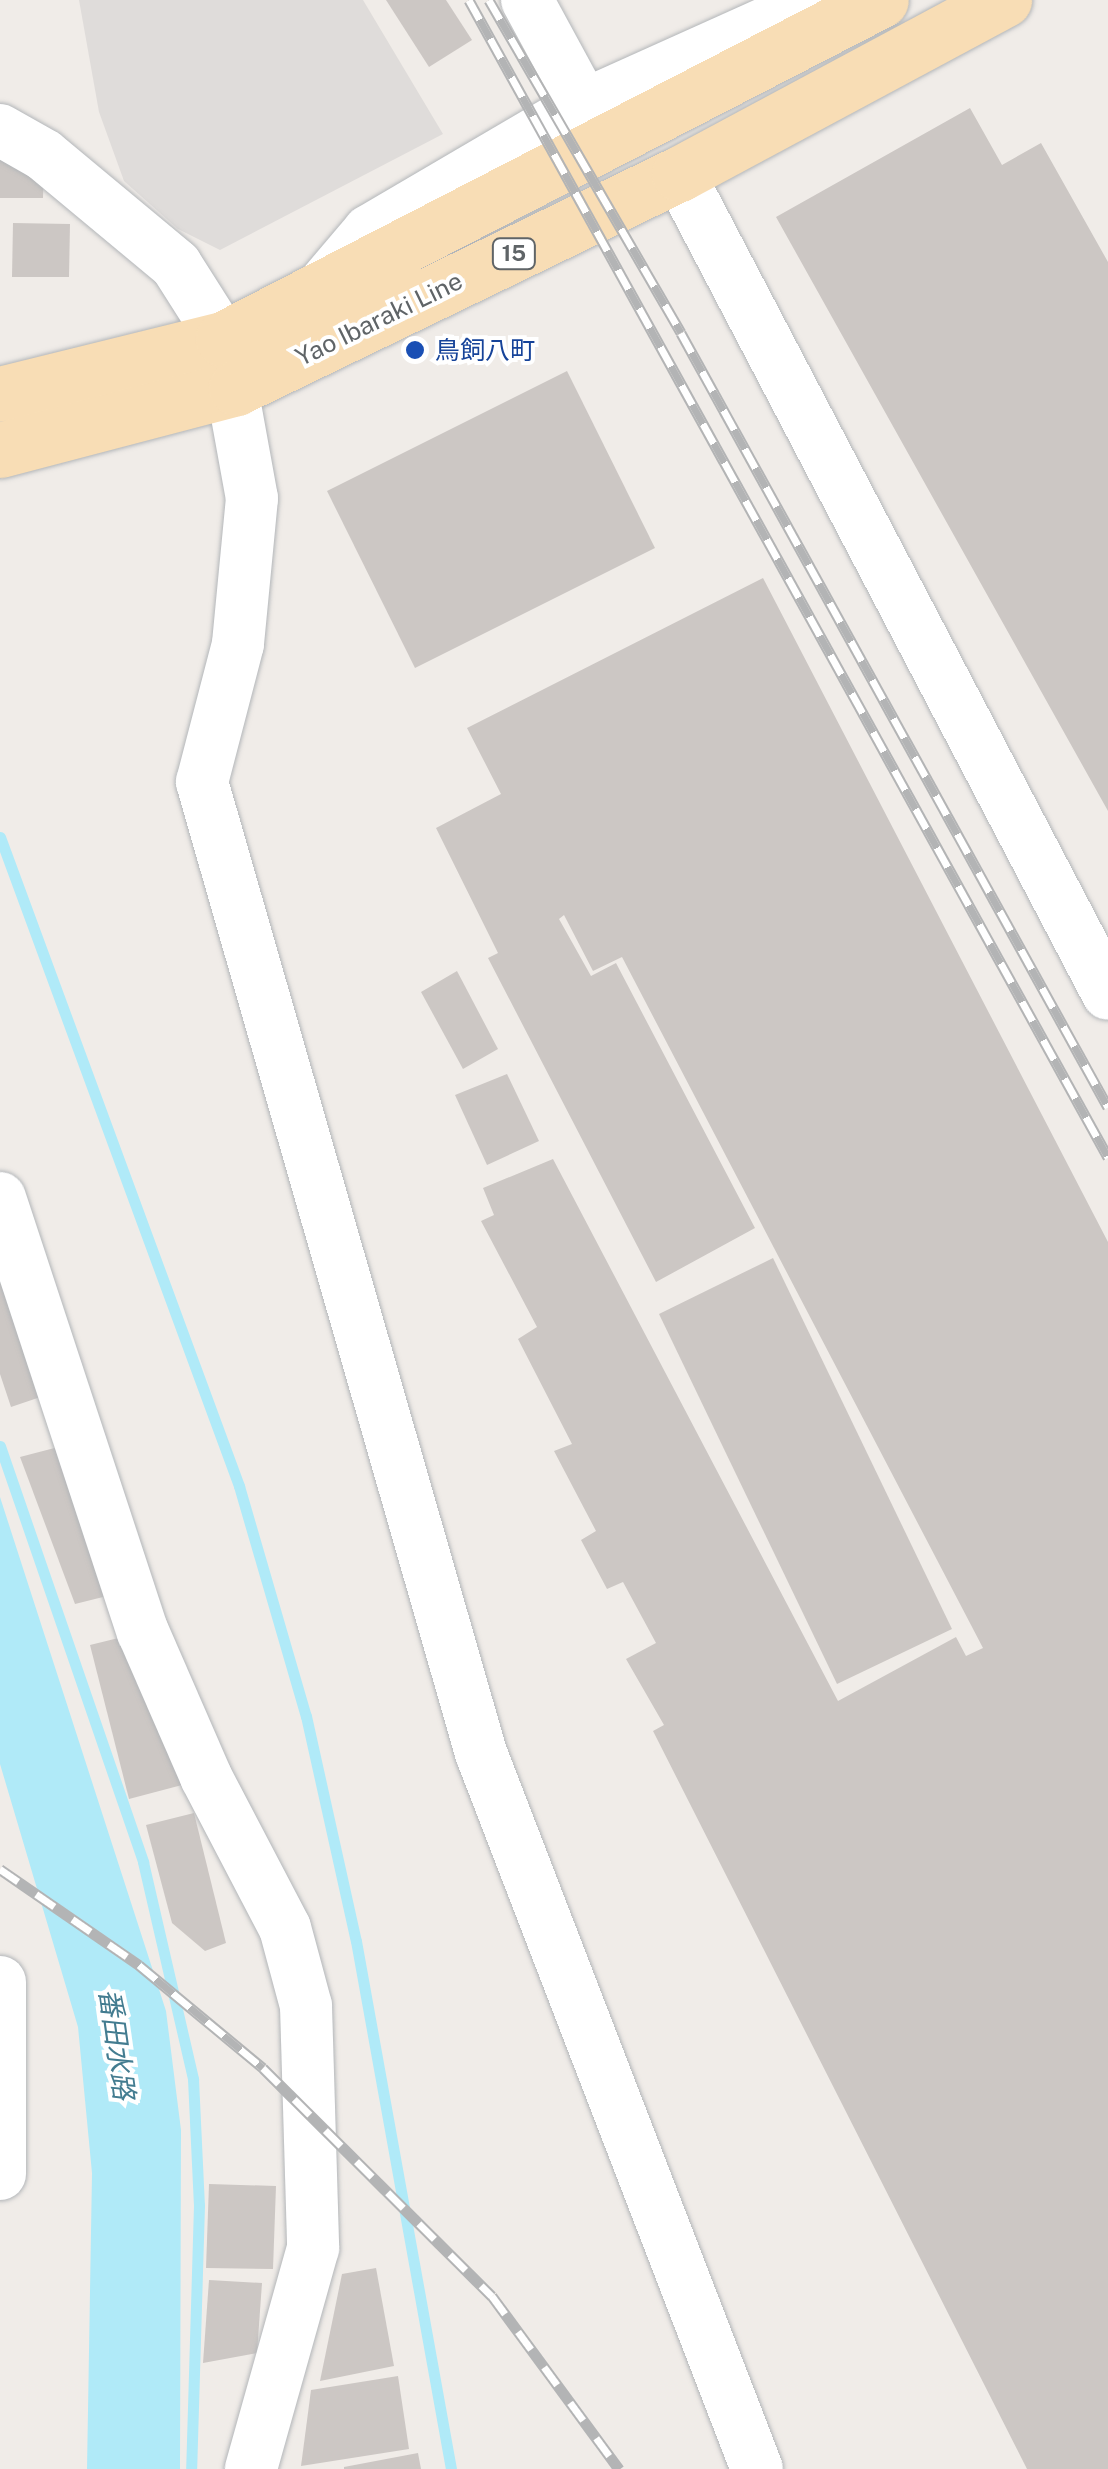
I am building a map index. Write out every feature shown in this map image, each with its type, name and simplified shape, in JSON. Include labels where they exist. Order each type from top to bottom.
[{"type":"main road","name":"Yao Ibaraki Line","points":[[0,394],[230,364],[315,295],[881,0]]},
{"type":"main road","name":"Yao Ibaraki Line","points":[[0,450],[230,364],[680,174],[1004,0]]},
{"type":"street","points":[[527,0],[584,106]]},
{"type":"street","points":[[315,295],[369,230],[584,106],[793,6],[818,0]]},
{"type":"street","points":[[0,130],[44,155],[176,265],[230,364],[252,498],[238,644],[202,782],[481,1753],[758,2469]]},
{"type":"street","points":[[680,174],[1108,994]]},
{"type":"street","points":[[0,1198],[142,1632],[206,1778],[285,1928],[306,2006],[313,2248],[251,2469]]},
{"type":"street","points":[[0,1982],[0,2174]]},
{"type":"shaded area","points":[[79,0],[363,0],[443,134],[220,250],[178,229],[124,181],[99,112]]},
{"type":"water","name":"番田水路","points":[[0,1497],[166,2011],[181,2130],[180,2469],[87,2469],[92,2173],[78,2027],[0,1764]]},
{"type":"building","points":[[386,0],[446,0],[472,40],[429,67]]},
{"type":"building","points":[[970,108],[1002,165],[1041,143],[1108,262],[1108,811],[776,217]]},
{"type":"building","points":[[0,146],[44,164],[43,198],[0,198]]},
{"type":"building","points":[[13,223],[70,224],[69,277],[12,277]]},
{"type":"building","points":[[567,371],[655,548],[415,668],[327,491]]},
{"type":"building","points":[[763,578],[1108,1242],[1108,2469],[1027,2469],[653,1731],[664,1725],[626,1659],[656,1643],[623,1582],[607,1589],[581,1540],[596,1531],[554,1451],[572,1444],[518,1339],[537,1327],[481,1221],[494,1215],[483,1188],[553,1159],[838,1701],[956,1637],[966,1656],[983,1648],[622,957],[593,971],[564,915],[559,919],[591,976],[616,963],[755,1228],[656,1282],[488,958],[498,953],[436,828],[501,794],[467,728]]},
{"type":"building","points":[[457,971],[498,1049],[463,1069],[421,992]]},
{"type":"building","points":[[507,1074],[539,1141],[487,1165],[455,1095]]},
{"type":"building","points":[[773,1258],[952,1629],[837,1684],[659,1314]]},
{"type":"building","points":[[0,1265],[64,1389],[11,1407],[0,1374]]},
{"type":"building","points":[[66,1445],[111,1595],[75,1604],[20,1457]]},
{"type":"building","points":[[143,1632],[182,1785],[129,1799],[90,1645]]},
{"type":"building","points":[[194,1813],[226,1943],[205,1951],[172,1923],[146,1825]]},
{"type":"building","points":[[209,2184],[276,2186],[273,2269],[206,2268]]},
{"type":"building","points":[[376,2268],[394,2366],[320,2381],[342,2274]]},
{"type":"building","points":[[209,2280],[262,2283],[257,2353],[203,2363]]},
{"type":"building","points":[[398,2376],[409,2449],[301,2466],[311,2390]]},
{"type":"building","points":[[418,2453],[421,2469],[344,2469],[344,2467]]},
{"type":"waterway","points":[[0,837],[239,1486],[306,1716],[356,1941],[451,2469]]},
{"type":"waterway","points":[[0,1446],[143,1862],[193,2079],[199,2205],[191,2469]]},
{"type":"railway","points":[[469,0],[1108,1157]]},
{"type":"railway","points":[[489,0],[681,333],[1108,1107]]},
{"type":"railway","points":[[0,1869],[139,1965],[263,2068],[492,2296],[619,2469]]},
{"type":"place","name":"鳥飼八町","points":[[415,350]]}]
